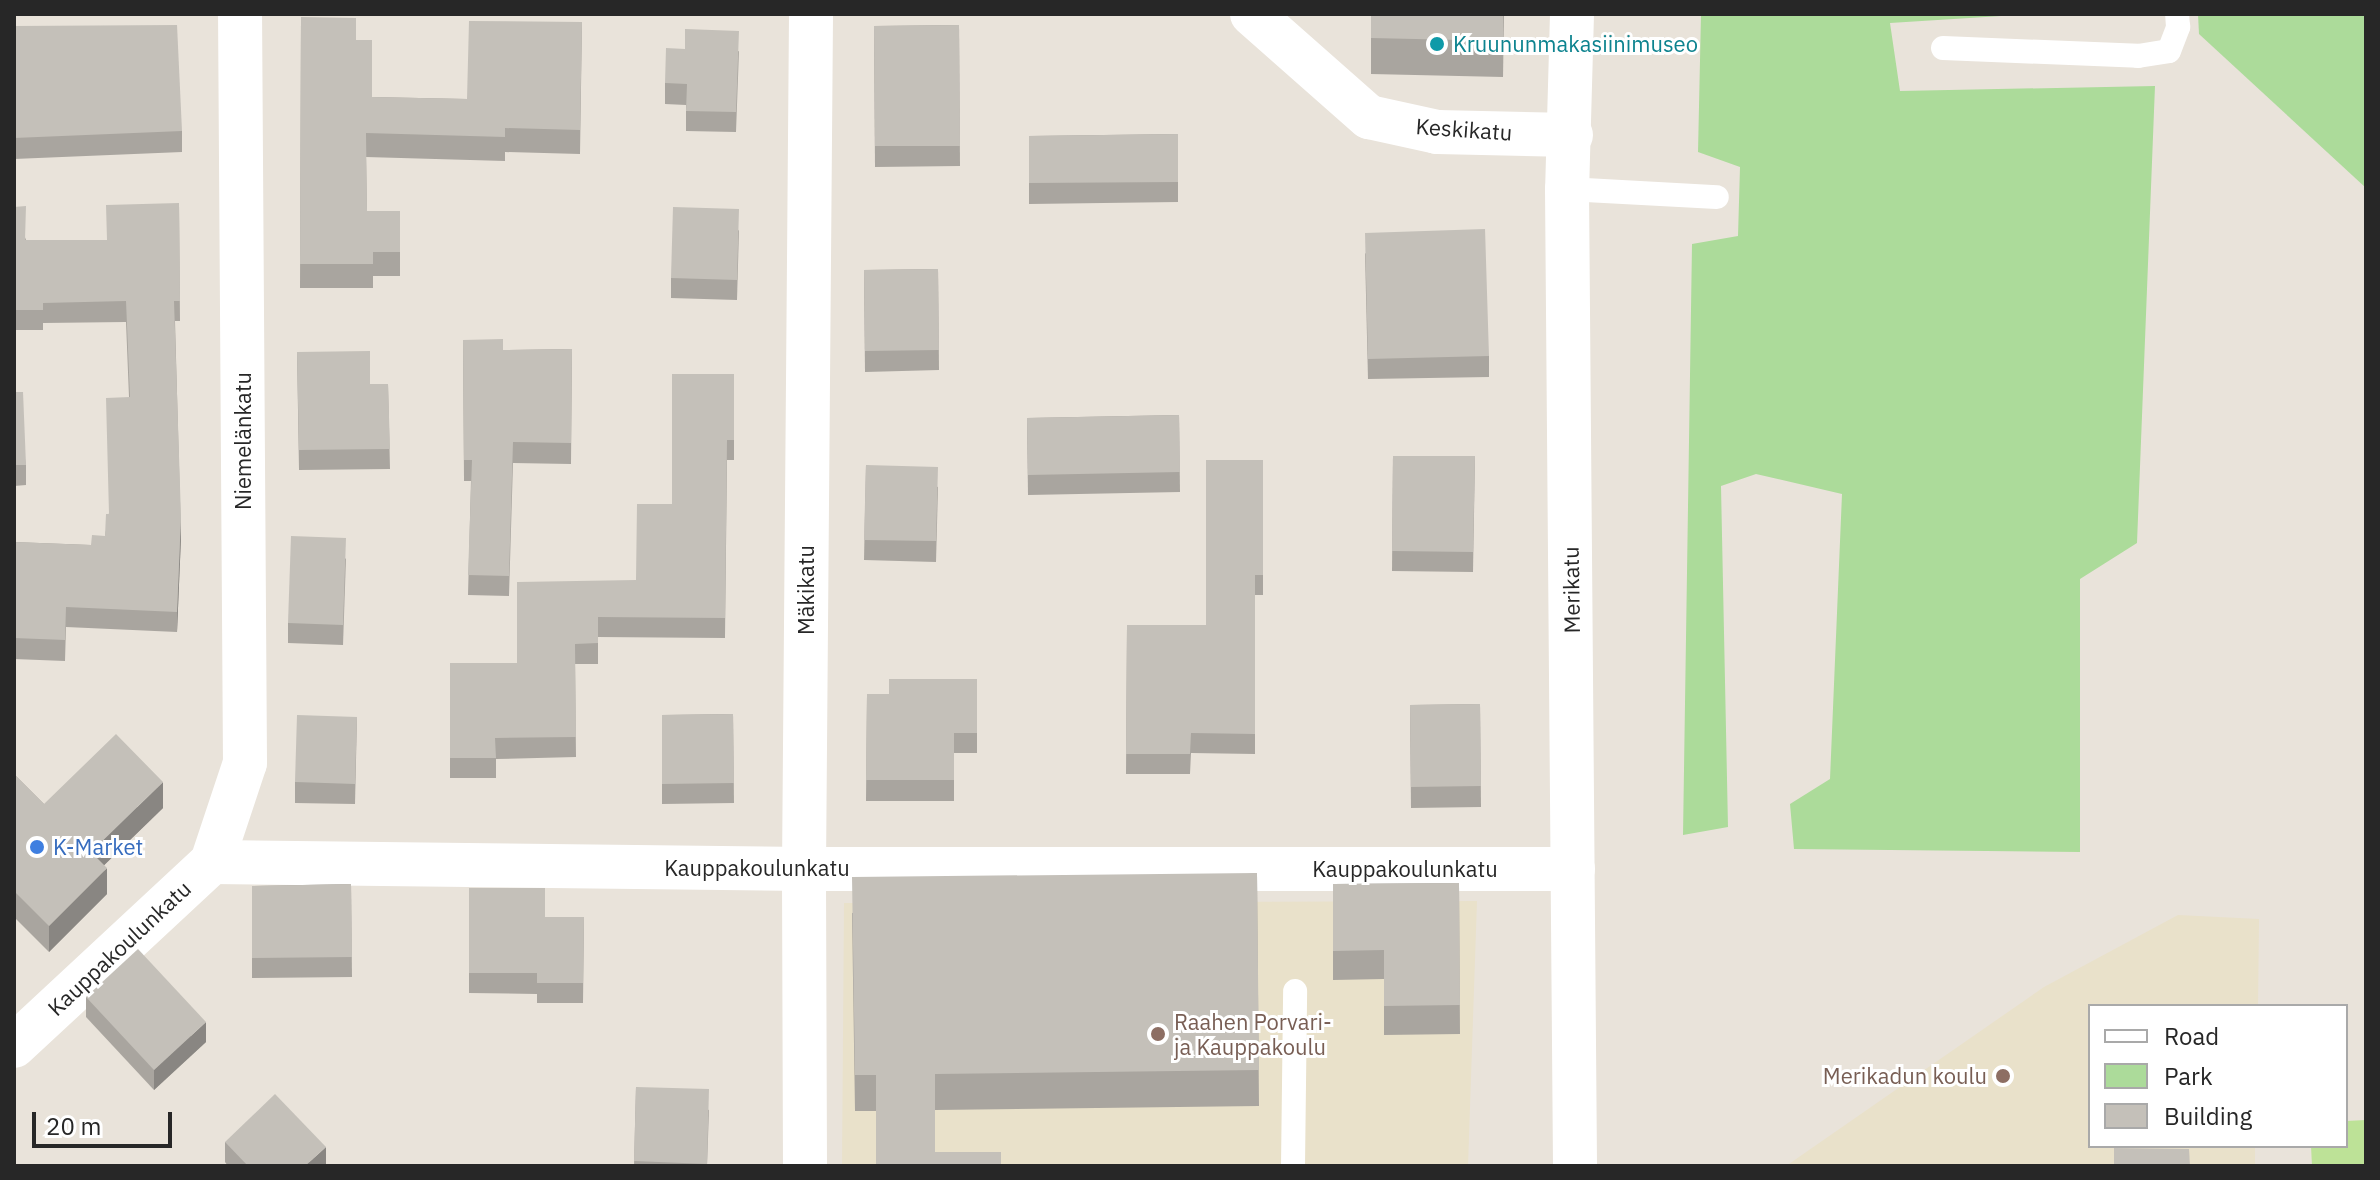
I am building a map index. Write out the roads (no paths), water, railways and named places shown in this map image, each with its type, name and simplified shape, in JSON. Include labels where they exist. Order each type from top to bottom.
[{"type":"street","name":"Niemelänkatu","points":[[212,862],[245,763],[240,14]]},
{"type":"street","name":"Mäkikatu","points":[[805,1166],[804,869],[811,14]]},
{"type":"street","name":"Keskikatu","points":[[1252,14],[1369,117],[1437,132],[1571,135]]},
{"type":"street","name":"Merikatu","points":[[1572,14],[1571,135],[1567,189],[1575,1166]]},
{"type":"street","name":"Kauppakoulunkatu","points":[[14,1046],[212,862],[804,869],[1573,869]]},
{"type":"lane","points":[[1943,48],[2138,56],[2169,51],[2178,27],[2177,14]]},
{"type":"lane","points":[[1567,189],[1717,197]]},
{"type":"lane","points":[[1293,1166],[1295,991]]},
{"type":"place","name":"Kruununmakasiinimuseo","points":[[1437,44]]},
{"type":"place","name":"K-Market","points":[[37,847]]},
{"type":"place","name":"Raahen Porvari- ja Kauppakoulu","points":[[1158,1034]]},
{"type":"place","name":"Merikadun koulu","points":[[2003,1076]]}]
